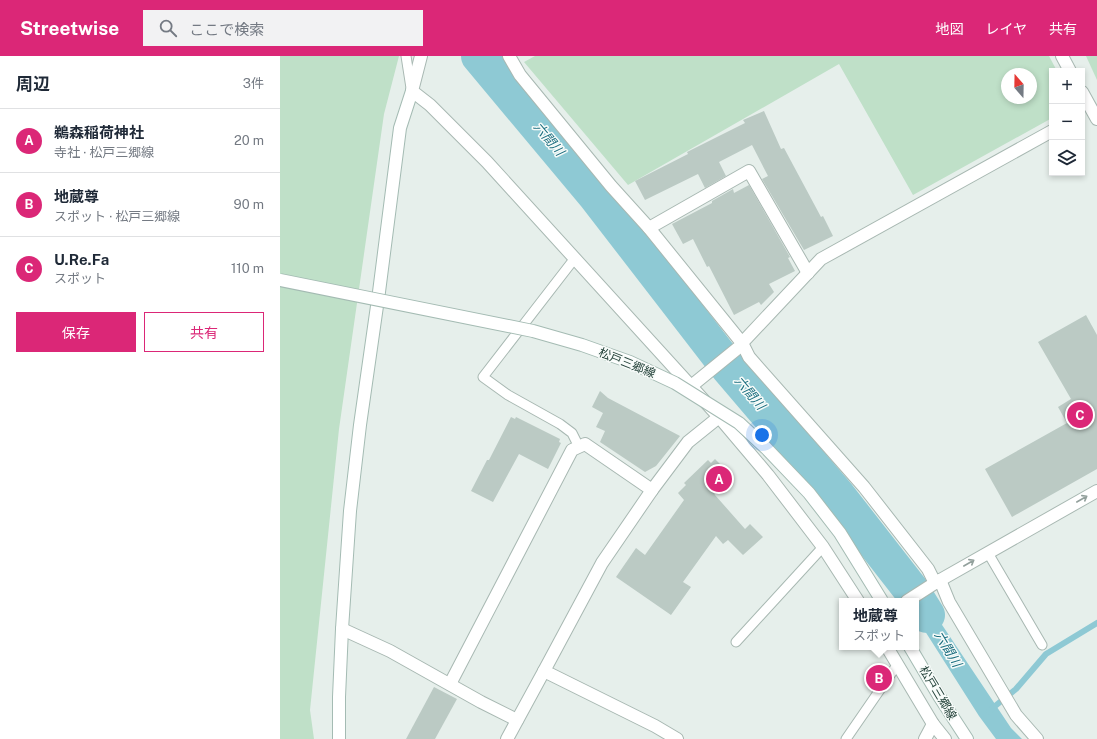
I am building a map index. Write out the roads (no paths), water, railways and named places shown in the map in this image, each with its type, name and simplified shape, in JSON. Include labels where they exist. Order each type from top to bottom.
[{"type":"street","points":[[339,739],[342,629],[350,511],[360,425],[400,128],[421,56]]},
{"type":"street","points":[[509,56],[520,75],[611,186],[649,228],[749,357],[864,487],[938,581],[1016,715],[1037,739]]},
{"type":"street","points":[[1062,56],[1068,68]]},
{"type":"street","points":[[412,91],[430,105],[487,162],[719,417],[768,475],[823,547],[856,598]]},
{"type":"street","points":[[1085,98],[1092,113]]},
{"type":"street","points":[[690,386],[740,345],[821,259],[1049,133]]},
{"type":"street","points":[[649,228],[749,171],[808,273]]},
{"type":"street","name":"松戸三郷線","points":[[280,280],[533,331],[582,345],[623,360],[675,383],[739,423],[804,487],[840,533],[880,598]]},
{"type":"street","points":[[507,739],[602,563],[652,490],[688,442],[719,417]]},
{"type":"street","points":[[450,684],[572,450],[585,444],[652,490]]},
{"type":"street","points":[[912,598],[938,581],[1097,491]]},
{"type":"street","points":[[342,629],[390,651],[481,702],[517,720]]},
{"type":"street","points":[[889,650],[933,724],[946,739]]},
{"type":"street","name":"松戸三郷線","points":[[912,650],[967,739]]},
{"type":"street","points":[[544,671],[655,726],[671,738]]},
{"type":"street","points":[[925,739],[933,724]]},
{"type":"lane","points":[[406,56],[412,91]]},
{"type":"lane","points":[[575,258],[483,377],[508,395],[560,424],[572,433],[579,446]]},
{"type":"lane","points":[[736,642],[823,547]]},
{"type":"lane","points":[[988,553],[1042,645]]},
{"type":"lane","points":[[846,739],[897,665]]},
{"type":"water","points":[[906,571],[1011,728],[1022,739],[996,739],[979,716],[919,622],[919,598],[903,598],[891,580]]},
{"type":"waterway","name":"六間川","points":[[479,56],[596,196],[728,367],[838,496],[916,598]]},
{"type":"waterway","name":"六間川","points":[[919,602],[927,615]]},
{"type":"waterway","points":[[989,711],[1016,689],[1046,654],[1097,623]]},
{"type":"place","name":"U.Re.Fa","points":[[1080,415]]},
{"type":"place","name":"鵜森稲荷神社","points":[[719,479]]},
{"type":"place","name":"地蔵尊","points":[[879,678]]}]
